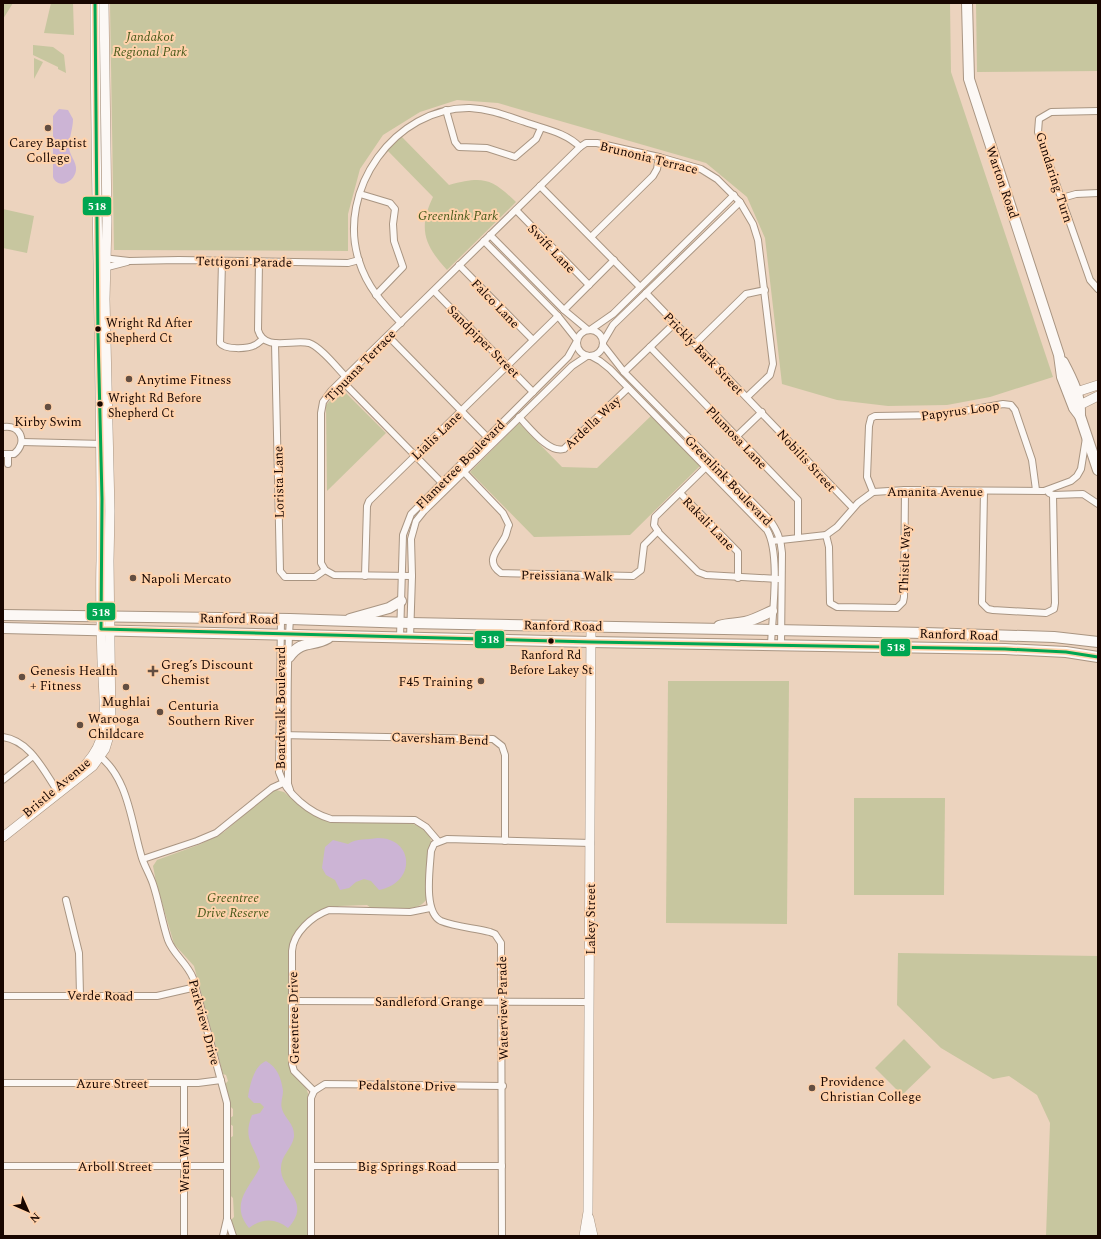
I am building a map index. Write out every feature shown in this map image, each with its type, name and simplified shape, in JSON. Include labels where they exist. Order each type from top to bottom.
[{"type":"main road","name":"Warton Road","points":[[967,3],[969,79],[1060,357],[1062,377],[1072,393],[1098,470]]},
{"type":"main road","points":[[344,621],[389,608],[401,601]]},
{"type":"main road","points":[[711,629],[731,622],[743,622],[755,619],[772,611]]},
{"type":"main road","name":"Ranford Road","points":[[3,615],[286,619],[400,623],[956,634],[1054,637],[1098,642]]},
{"type":"main road","name":"Ranford Road","points":[[3,628],[285,633],[410,638],[591,642],[1005,649],[1066,652],[1098,656]]},
{"type":"main road","points":[[956,634],[966,639],[992,639],[1000,641],[1005,649]]},
{"type":"main road","points":[[289,657],[298,646],[323,641],[332,635]]},
{"type":"street","points":[[95,3],[97,202],[102,258]]},
{"type":"street","points":[[102,258],[107,202],[104,3]]},
{"type":"street","points":[[95,71],[105,73]]},
{"type":"street","name":"Brunonia Terrace","points":[[401,323],[376,295],[365,277],[359,260],[355,236],[360,194],[374,162],[393,139],[424,118],[446,110],[470,108],[489,110],[566,136],[580,147],[586,143],[597,143],[659,157],[700,169],[717,179],[734,195],[753,224],[757,236],[765,290],[773,368],[770,375],[747,397]]},
{"type":"street","points":[[446,110],[455,142],[459,147],[487,148],[515,156],[536,139],[541,128]]},
{"type":"street","name":"Gundaring Turn","points":[[1098,111],[1051,112],[1039,119],[1038,132],[1090,280],[1098,289]]},
{"type":"street","name":"Tipuana Terrace","points":[[325,570],[322,563],[321,413],[323,402],[344,379],[580,147]]},
{"type":"street","points":[[591,237],[653,176],[656,172],[659,157]]},
{"type":"street","points":[[540,186],[640,288]]},
{"type":"street","points":[[1062,198],[1076,194],[1098,193]]},
{"type":"street","points":[[360,194],[390,203],[395,209],[393,224],[394,241],[403,267],[376,295]]},
{"type":"street","points":[[577,341],[581,333],[607,319],[734,195]]},
{"type":"street","points":[[97,202],[107,202]]},
{"type":"street","points":[[589,356],[599,353],[613,325],[740,202]]},
{"type":"street","name":"Swift Lane","points":[[516,210],[589,285]]},
{"type":"street","name":"Greenlink Boulevard","points":[[490,235],[564,310],[589,330],[598,333],[603,344],[624,372],[769,519],[776,529],[780,539],[782,553],[776,645]]},
{"type":"street","name":"Greenlink Boulevard","points":[[484,241],[558,316],[577,341],[578,349],[606,365],[762,524],[772,541],[774,553],[772,611],[776,630],[776,645]]},
{"type":"street","name":"Tettigoni Parade","points":[[102,258],[129,261],[348,263],[359,260]]},
{"type":"street","name":"Bristle Avenue","points":[[3,838],[98,755],[108,708],[105,562],[110,511],[104,444],[102,258]]},
{"type":"street","points":[[564,310],[614,260]]},
{"type":"street","name":"Tettigoni Parade","points":[[102,268],[129,261]]},
{"type":"street","points":[[222,261],[220,343],[225,347],[249,347],[255,345],[263,339]]},
{"type":"street","points":[[259,261],[258,330],[263,339],[268,342],[275,343],[302,343],[314,346],[447,488]]},
{"type":"street","name":"Falco Lane","points":[[459,266],[533,340]]},
{"type":"street","points":[[695,344],[746,294],[765,290]]},
{"type":"street","name":"Sandpiper Street","points":[[434,291],[533,392]]},
{"type":"street","name":"Prickly Bark Street","points":[[646,294],[762,412]]},
{"type":"street","name":"Lialis Lane","points":[[365,576],[367,503],[558,316]]},
{"type":"street","points":[[624,372],[675,323]]},
{"type":"street","points":[[388,336],[487,437]]},
{"type":"street","name":"Flametree Boulevard","points":[[400,637],[403,535],[408,519],[416,507],[568,357],[577,341]]},
{"type":"street","name":"Lorista Lane","points":[[275,343],[280,571],[285,577],[315,577],[325,570]]},
{"type":"street","name":"Plumosa Lane","points":[[650,348],[798,500],[798,538]]},
{"type":"street","name":"Flametree Boulevard","points":[[410,638],[412,576],[411,539],[416,521],[447,488],[572,366],[589,356]]},
{"type":"street","points":[[1072,393],[1098,385]]},
{"type":"street","name":"Ardella Way","points":[[520,417],[548,446],[560,451],[564,449],[628,388]]},
{"type":"street","points":[[1078,410],[1098,396]]},
{"type":"street","name":"Papyrus Loop","points":[[873,492],[867,473],[869,426],[871,418],[875,416],[942,415],[1003,404],[1010,405],[1015,410],[1032,460],[1036,490]]},
{"type":"street","points":[[737,436],[762,412]]},
{"type":"street","name":"Nobilis Street","points":[[762,412],[853,508]]},
{"type":"street","points":[[8,418],[5,426],[17,429],[20,433],[22,442],[18,451],[6,455],[8,464]]},
{"type":"street","name":"Amanita Avenue","points":[[826,535],[837,527],[853,508],[873,492],[905,490],[984,492],[1044,490],[1071,481],[1077,476],[1081,469],[1087,435]]},
{"type":"street","points":[[22,442],[104,444]]},
{"type":"street","points":[[712,461],[655,517],[654,525],[698,572],[715,577],[781,579]]},
{"type":"street","points":[[458,466],[464,472]]},
{"type":"street","name":"Preissiana Walk","points":[[464,472],[503,513],[509,524],[505,536],[493,555],[493,562],[496,569],[501,573],[634,576],[641,570],[644,545],[658,531]]},
{"type":"street","name":"Thistle Way","points":[[826,535],[829,547],[830,603],[837,607],[893,608],[900,606],[904,597],[905,490]]},
{"type":"street","name":"Amanita Avenue","points":[[1044,490],[1053,495]]},
{"type":"street","points":[[984,492],[982,603],[988,609],[992,610],[1046,613],[1054,609],[1053,495],[1083,494],[1098,504]]},
{"type":"street","name":"Rakali Lane","points":[[680,493],[738,552],[738,578]]},
{"type":"street","points":[[772,541],[826,535]]},
{"type":"street","points":[[325,570],[334,575],[412,576]]},
{"type":"street","name":"Boardwalk Boulevard","points":[[286,619],[279,735],[279,772],[282,783],[291,794],[324,817],[331,819],[415,820],[426,827],[438,841]]},
{"type":"street","name":"Boardwalk Boulevard","points":[[286,619],[285,633],[289,657],[288,784],[291,794]]},
{"type":"street","name":"Lakey Street","points":[[584,1236],[588,1212],[591,626]]},
{"type":"street","name":"Caversham Bend","points":[[279,735],[493,739],[502,746],[505,755],[504,841]]},
{"type":"street","points":[[3,737],[21,742],[58,791]]},
{"type":"street","name":"Parkview Drive","points":[[98,755],[112,768],[123,791],[143,859],[153,884],[168,941],[190,970],[196,987],[227,1103],[227,1219],[224,1236]]},
{"type":"street","points":[[3,780],[33,756]]},
{"type":"street","points":[[143,859],[216,833],[272,788],[282,783]]},
{"type":"street","name":"Bristle Avenue","points":[[3,832],[58,791]]},
{"type":"street","points":[[430,908],[430,851],[434,844],[438,841],[447,839],[591,843]]},
{"type":"street","points":[[66,900],[79,953],[80,995]]},
{"type":"street","name":"Greentree Drive","points":[[314,1090],[292,1068],[294,939],[317,915],[328,910],[410,912],[430,908]]},
{"type":"street","name":"Waterview Parade","points":[[430,908],[435,917],[443,922],[490,932],[498,939],[502,952],[502,1236]]},
{"type":"street","name":"Verde Road","points":[[3,996],[156,996],[196,987]]},
{"type":"street","name":"Sandleford Grange","points":[[292,1001],[590,1002]]},
{"type":"street","name":"Azure Street","points":[[3,1083],[184,1083],[220,1080]]},
{"type":"street","name":"Wren Walk","points":[[184,1083],[184,1236]]},
{"type":"street","name":"Pedalstone Drive","points":[[314,1090],[320,1085],[325,1084],[503,1086]]},
{"type":"street","points":[[311,1236],[311,1098],[314,1090]]},
{"type":"street","name":"Arboll Street","points":[[3,1166],[227,1166]]},
{"type":"street","name":"Big Springs Road","points":[[311,1166],[502,1166]]},
{"type":"street","name":"Lakey Street","points":[[588,1212],[593,1236]]},
{"type":"street","name":"Parkview Drive","points":[[227,1219],[233,1236]]},
{"type":"green space","points":[[3,3],[13,3],[3,19]]},
{"type":"green space","points":[[51,3],[73,3],[74,35],[44,33]]},
{"type":"green space","name":"Jandakot Regional Park","points":[[110,3],[950,3],[951,72],[1053,377],[990,397],[947,405],[888,406],[837,400],[782,384],[765,238],[747,197],[706,163],[498,103],[457,100],[420,112],[383,135],[360,169],[348,214],[348,251],[114,250]]},
{"type":"green space","points":[[976,3],[1098,3],[1098,71],[977,72]]},
{"type":"green space","points":[[33,45],[53,47],[64,55],[66,73],[58,69],[58,67],[33,55]]},
{"type":"green space","points":[[34,58],[43,62],[34,79]]},
{"type":"green space","name":"Greenlink Park","points":[[401,136],[449,185],[470,180],[486,181],[500,188],[516,202],[447,270],[433,252],[426,236],[426,218],[428,208],[433,197],[387,150]]},
{"type":"green space","points":[[3,209],[34,216],[27,253],[3,248]]},
{"type":"green space","points":[[346,393],[386,433],[327,491],[326,405],[336,394]]},
{"type":"green space","points":[[653,414],[702,464],[630,535],[534,537],[470,472],[519,423],[562,467],[597,468]]},
{"type":"green space","points":[[668,681],[789,681],[787,924],[666,923]]},
{"type":"green space","name":"Greentree Drive Reserve","points":[[276,790],[284,792],[293,800],[319,817],[330,821],[414,824],[426,831],[430,837],[430,866],[427,897],[419,906],[394,909],[371,908],[367,905],[339,906],[337,908],[323,911],[310,918],[300,927],[291,939],[289,1066],[308,1093],[307,1236],[236,1236],[231,1220],[234,1217],[233,1198],[230,1195],[230,1138],[233,1136],[233,1126],[230,1124],[230,1118],[233,1116],[233,1109],[230,1106],[225,1084],[228,1081],[226,1075],[223,1074],[194,966],[174,944],[156,882],[153,866],[157,860],[201,844],[224,832],[272,791]]},
{"type":"green space","points":[[854,798],[945,798],[944,895],[854,895]]},
{"type":"green space","points":[[898,953],[1098,956],[1098,1236],[1046,1236],[1050,1123],[1037,1095],[1009,1076],[993,1079],[941,1048],[897,1005]]},
{"type":"green space","points":[[904,1039],[931,1067],[902,1095],[875,1068]]},
{"type":"shaded area","points":[[59,109],[68,110],[73,119],[69,147],[76,167],[73,178],[62,184],[55,181],[53,177],[53,116]]},
{"type":"shaded area","points":[[378,838],[390,840],[399,845],[404,853],[406,861],[405,870],[400,879],[391,886],[379,890],[371,881],[364,879],[356,882],[349,888],[340,890],[335,880],[326,875],[322,868],[325,847],[333,840],[348,844],[359,840]]},
{"type":"shaded area","points":[[266,1061],[276,1070],[280,1078],[283,1091],[281,1104],[282,1109],[294,1132],[293,1141],[281,1165],[283,1177],[297,1204],[295,1219],[288,1228],[279,1222],[269,1220],[259,1222],[249,1228],[243,1219],[241,1211],[243,1196],[260,1167],[250,1142],[248,1131],[249,1124],[252,1115],[260,1113],[264,1107],[260,1103],[254,1103],[248,1097],[251,1081],[258,1067]]},
{"type":"transit line","name":"518","points":[[95,3],[98,334],[102,499],[101,629],[591,642],[1005,649],[1066,652],[1098,657]]},
{"type":"place","name":"Carey Baptist College","points":[[48,128]]},
{"type":"place","name":"Wright Rd After Shepherd Ct","points":[[98,329]]},
{"type":"place","name":"Anytime Fitness","points":[[129,379]]},
{"type":"place","name":"Wright Rd Before Shepherd Ct","points":[[100,404]]},
{"type":"place","name":"Kirby Swim","points":[[48,407]]},
{"type":"place","name":"Napoli Mercato","points":[[133,578]]},
{"type":"place","name":"Ranford Rd Before Lakey St","points":[[551,641]]},
{"type":"place","name":"Greg’s Discount Chemist","points":[[153,671]]},
{"type":"place","name":"Genesis Health + Fitness","points":[[22,677]]},
{"type":"place","name":"F45 Training","points":[[481,681]]},
{"type":"place","name":"Mughlai","points":[[126,687]]},
{"type":"place","name":"Centuria Southern River","points":[[160,712]]},
{"type":"place","name":"Warooga Childcare","points":[[80,725]]},
{"type":"place","name":"Providence Christian College","points":[[812,1088]]}]
